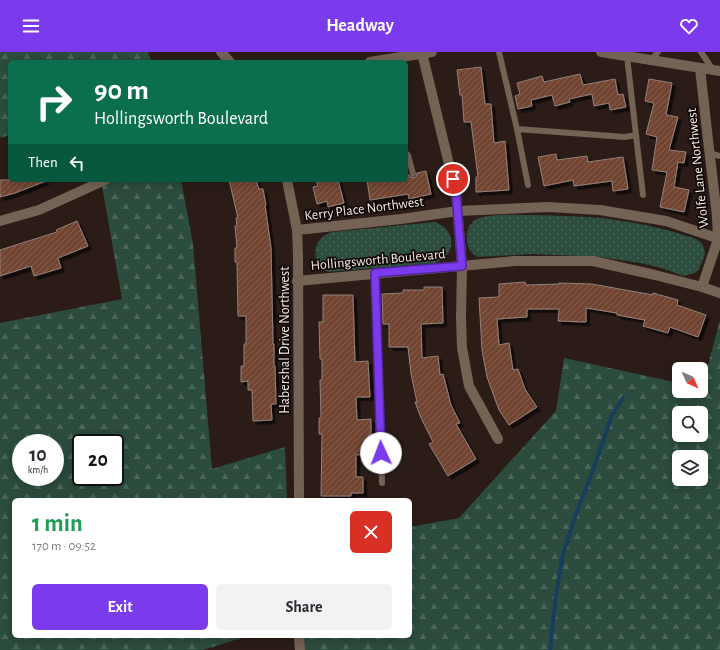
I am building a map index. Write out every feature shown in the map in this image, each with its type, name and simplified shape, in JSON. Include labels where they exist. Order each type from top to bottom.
[{"type":"street","points":[[221,52],[228,60]]},
{"type":"street","points":[[382,60],[432,52]]},
{"type":"street","points":[[601,52],[716,71]]},
{"type":"street","points":[[422,53],[455,185],[462,266],[462,348],[469,386],[498,439]]},
{"type":"street","name":"Wolfe Lane Northwest","points":[[700,68],[719,239],[702,287]]},
{"type":"street","points":[[0,221],[39,210],[101,182]]},
{"type":"street","name":"Habershal Drive Northwest","points":[[287,182],[297,230],[299,498]]},
{"type":"street","name":"Kerry Place Northwest","points":[[297,230],[401,219],[458,211],[548,207],[600,210],[666,221],[719,239]]},
{"type":"street","name":"Hollingsworth Boulevard","points":[[298,281],[515,261],[593,261],[702,287],[720,293]]},
{"type":"street","points":[[299,638],[300,650]]},
{"type":"lane","points":[[500,52],[518,129],[528,185]]},
{"type":"lane","points":[[651,60],[658,52]]},
{"type":"lane","points":[[701,52],[716,71]]},
{"type":"lane","points":[[627,56],[643,195]]},
{"type":"lane","points":[[518,129],[625,137],[636,136]]},
{"type":"lane","points":[[709,152],[720,156]]},
{"type":"lane","points":[[408,155],[413,174]]},
{"type":"lane","points":[[375,273],[382,483]]},
{"type":"green space","points":[[0,52],[148,52],[151,60],[8,60],[8,136],[0,138]]},
{"type":"green space","points":[[101,182],[181,182],[193,244],[212,469],[285,447],[287,498],[12,498],[12,638],[242,638],[203,650],[0,650],[0,323],[122,299]]},
{"type":"green space","points":[[497,215],[579,216],[631,222],[696,239],[701,242],[705,254],[699,269],[695,273],[683,276],[662,268],[600,257],[532,254],[478,257],[471,252],[467,243],[467,233],[470,225],[482,217]]},
{"type":"green space","points":[[435,222],[447,231],[452,242],[447,254],[435,263],[328,272],[322,268],[316,257],[315,250],[320,239],[332,232]]},
{"type":"green space","points":[[720,320],[720,650],[295,650],[294,638],[412,638],[412,527],[459,518],[556,411],[564,358],[672,381],[672,398],[708,398],[708,365]]},
{"type":"building","points":[[481,67],[485,104],[491,104],[494,143],[505,141],[509,190],[476,192],[476,177],[478,177],[471,122],[464,122],[462,95],[460,95],[457,70]]},
{"type":"building","points":[[580,74],[583,85],[615,79],[618,95],[623,94],[626,107],[610,110],[609,103],[594,106],[592,94],[569,99],[570,102],[555,106],[552,95],[531,100],[532,106],[518,109],[515,96],[520,94],[517,83],[542,76],[544,82]]},
{"type":"building","points":[[649,79],[672,83],[666,115],[678,117],[669,150],[686,152],[684,163],[678,162],[674,187],[689,190],[684,212],[660,207],[667,172],[652,170],[657,137],[646,134],[654,103],[645,101]]},
{"type":"building","points":[[556,154],[557,160],[587,156],[588,162],[623,157],[628,189],[613,191],[612,181],[574,186],[573,180],[544,186],[538,157]]},
{"type":"building","points":[[426,171],[431,194],[409,199],[408,194],[370,200],[367,182],[408,182],[408,175],[414,178],[416,177],[417,173]]},
{"type":"building","points":[[0,180],[8,180],[8,182],[43,182],[15,193],[0,197]]},
{"type":"building","points":[[229,182],[257,182],[259,189],[263,189],[271,248],[276,404],[271,404],[272,420],[253,421],[252,390],[248,390],[248,381],[241,382],[241,366],[244,366],[244,344],[246,344],[246,316],[238,316],[237,262],[235,262],[235,248],[237,248],[235,226],[237,226],[236,218],[238,218]]},
{"type":"building","points":[[317,182],[339,182],[344,203],[328,207],[327,201],[317,204],[313,187],[318,186]]},
{"type":"building","points":[[77,221],[88,246],[58,258],[61,268],[34,276],[31,266],[0,276],[0,250],[57,232],[56,230]]},
{"type":"building","points":[[525,282],[526,285],[559,283],[592,284],[653,295],[653,293],[678,300],[677,305],[706,315],[698,337],[670,327],[668,333],[643,326],[645,320],[617,315],[617,313],[586,308],[586,322],[558,321],[559,309],[527,309],[527,317],[497,319],[499,345],[509,343],[513,370],[518,369],[525,389],[537,407],[509,425],[499,410],[487,377],[482,350],[479,298],[499,297],[499,284]]},
{"type":"building","points":[[424,287],[442,287],[443,323],[421,324],[422,358],[438,356],[440,375],[443,374],[451,405],[460,423],[456,424],[476,459],[448,476],[429,444],[433,442],[415,402],[417,402],[411,374],[408,347],[389,347],[389,324],[383,324],[382,294],[403,293],[403,290],[424,290]]},
{"type":"building","points":[[323,295],[353,295],[355,362],[368,361],[370,397],[356,397],[357,420],[371,419],[369,454],[356,455],[356,477],[363,477],[363,493],[351,493],[351,496],[321,496],[322,434],[319,434],[319,418],[321,418],[320,380],[322,380],[322,359],[320,359],[319,322],[323,322]]},
{"type":"waterway","points":[[550,650],[556,595],[563,554],[612,415],[623,398]]},
{"type":"route","points":[[381,453],[375,273],[462,266],[456,193],[453,179]]}]
